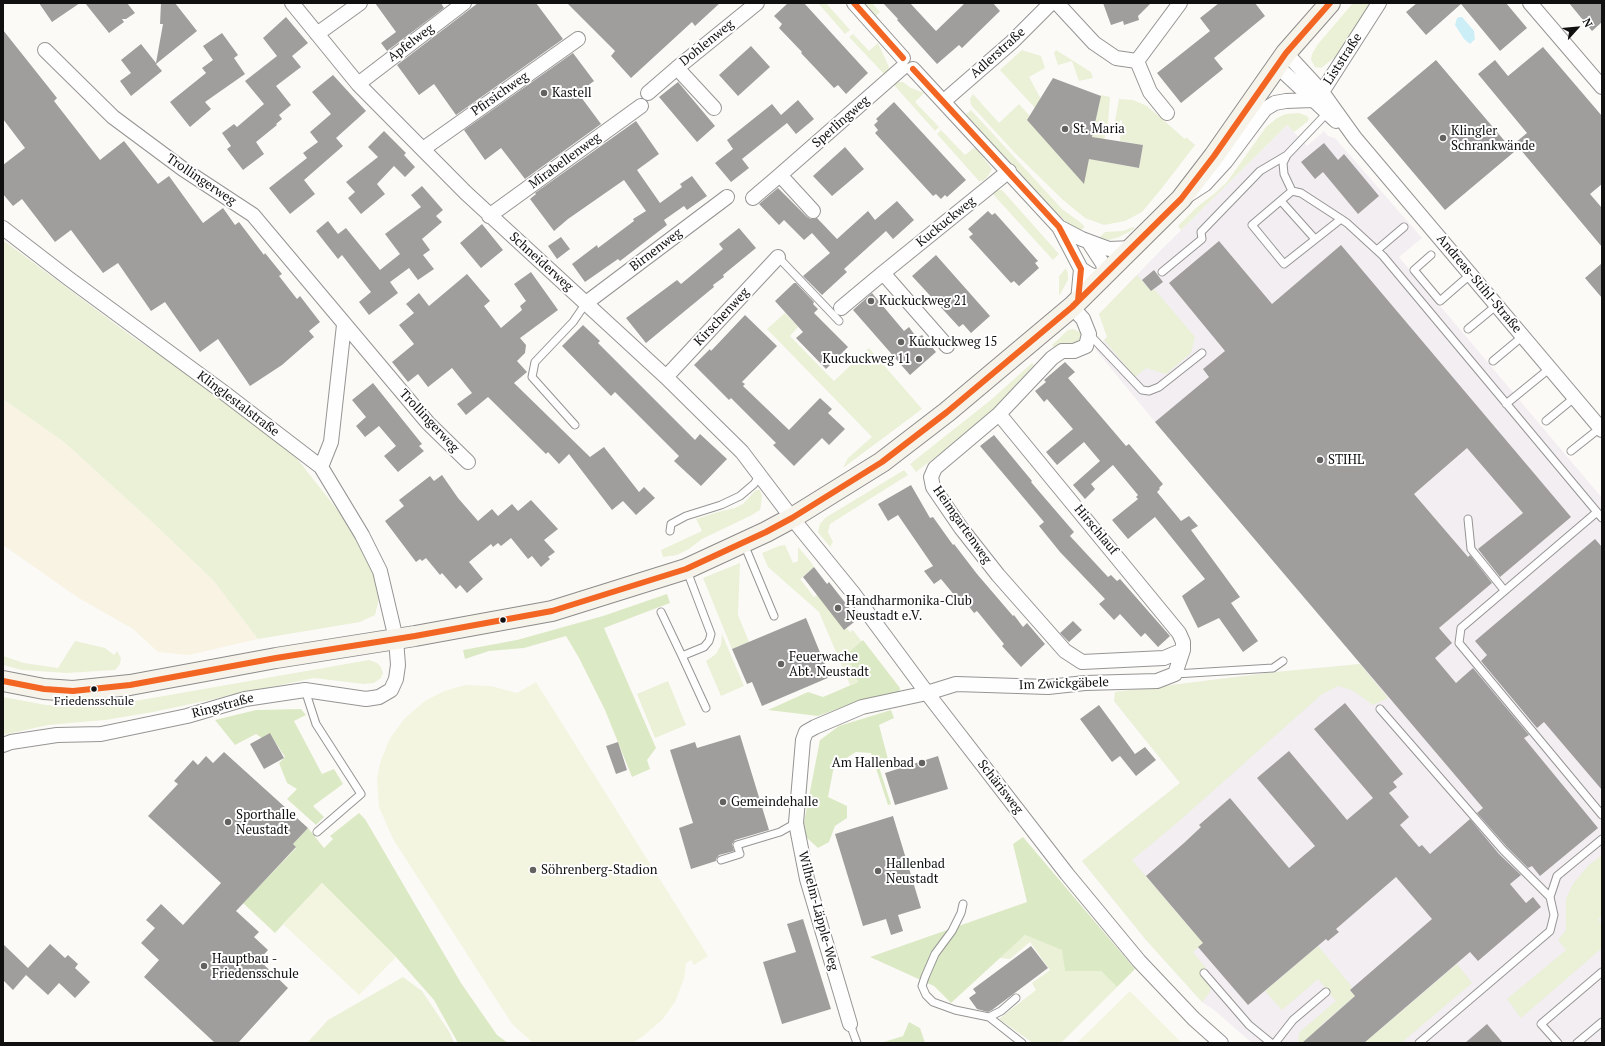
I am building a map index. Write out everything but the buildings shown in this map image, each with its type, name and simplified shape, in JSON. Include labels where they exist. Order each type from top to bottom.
[{"type":"street","name":"Schneiderweg","points":[[292,3],[358,84],[489,216],[666,377],[742,452],[761,474],[792,518]]},
{"type":"street","points":[[317,34],[360,3]]},
{"type":"street","name":"Apfelweg","points":[[358,84],[464,3]]},
{"type":"street","name":"Dohlenweg","points":[[648,92],[756,3]]},
{"type":"street","points":[[854,3],[906,65],[944,101],[1059,227],[1081,269],[1092,276],[1104,275]]},
{"type":"street","name":"Adlerstraße","points":[[944,101],[1012,42],[1051,3]]},
{"type":"street","points":[[1057,3],[1094,43],[1116,58],[1137,61]]},
{"type":"street","points":[[1137,61],[1180,3]]},
{"type":"street","points":[[3,680],[44,689],[73,690],[130,685],[276,658],[396,639],[552,611],[686,569],[792,518],[882,462],[947,412],[1075,304],[1181,199],[1214,156],[1281,60],[1330,3]]},
{"type":"street","name":"Liststraße","points":[[1317,96],[1379,3]]},
{"type":"street","points":[[1530,3],[1602,87]]},
{"type":"street","name":"Pfirsichweg","points":[[423,149],[578,39]]},
{"type":"street","name":"Trollingerweg","points":[[44,50],[113,117],[183,169],[253,215],[428,424],[468,462]]},
{"type":"street","name":"Andreas-Stihl-Straße","points":[[1281,60],[1356,138],[1601,429]]},
{"type":"street","points":[[1137,61],[1150,92],[1167,113]]},
{"type":"street","name":"Sperlingweg","points":[[753,198],[906,65]]},
{"type":"street","name":"Dohlenweg","points":[[677,68],[714,108]]},
{"type":"street","points":[[1181,199],[1205,184],[1226,160],[1265,109],[1275,103],[1298,101],[1317,96]]},
{"type":"street","name":"Mirabellenweg","points":[[489,216],[641,106]]},
{"type":"street","name":"Kuckuckweg","points":[[840,315],[883,273],[1009,171]]},
{"type":"street","points":[[780,175],[813,211]]},
{"type":"street","name":"Birnenweg","points":[[586,303],[727,197]]},
{"type":"street","points":[[1059,227],[1109,249],[1133,248]]},
{"type":"street","name":"Klinglestalstraße","points":[[3,228],[321,467],[362,535],[380,571],[396,639]]},
{"type":"street","points":[[1088,241],[1103,264],[1104,275]]},
{"type":"street","name":"Kirschenweg","points":[[666,377],[778,257]]},
{"type":"street","points":[[1081,269],[1075,304],[1089,334]]},
{"type":"street","points":[[883,273],[947,346]]},
{"type":"street","points":[[321,467],[331,442],[344,325]]},
{"type":"street","name":"Heimgartenweg","points":[[1089,334],[1086,346],[1074,351],[1062,351],[1052,358],[999,414],[935,468],[931,477],[933,487],[961,528],[998,575],[1065,651],[1082,662],[1164,658],[1183,650]]},
{"type":"street","name":"Hirschlauf","points":[[999,414],[1175,627],[1183,642],[1183,650]]},
{"type":"street","name":"Schärisweg","points":[[792,518],[853,593],[928,693],[1068,874],[1139,961],[1194,1020],[1221,1043]]},
{"type":"street","name":"Ringstraße","points":[[3,745],[11,742],[57,735],[101,734],[187,716],[246,699],[306,690],[366,699],[379,697],[391,690],[396,679],[398,665],[396,639]]},
{"type":"street","points":[[1174,674],[1183,650]]},
{"type":"street","name":"Im Zwickgäbele","points":[[928,693],[956,684],[1048,687],[1085,683],[1157,680],[1174,674]]},
{"type":"street","name":"Wilhelm-Läpple-Weg","points":[[850,1024],[806,879],[796,823],[803,740],[806,732],[862,707],[928,693]]},
{"type":"lane","points":[[1162,272],[1202,239],[1202,232],[1260,171],[1287,155],[1330,110]]},
{"type":"lane","points":[[1287,155],[1283,163],[1284,174],[1292,191]]},
{"type":"lane","points":[[1341,219],[1284,264],[1252,225],[1292,191],[1301,192],[1341,219],[1376,250],[1602,518]]},
{"type":"lane","points":[[1281,201],[1315,239]]},
{"type":"lane","points":[[1376,250],[1404,227]]},
{"type":"lane","points":[[1431,255],[1414,270],[1440,301],[1471,274]]},
{"type":"lane","points":[[778,257],[840,315]]},
{"type":"lane","points":[[575,425],[532,377],[535,362],[573,322],[586,303]]},
{"type":"lane","points":[[1468,329],[1498,305]]},
{"type":"lane","points":[[1089,334],[1142,390],[1149,391],[1159,388],[1202,353]]},
{"type":"lane","points":[[1493,361],[1522,336]]},
{"type":"lane","points":[[1506,404],[1549,369]]},
{"type":"lane","points":[[1546,421],[1574,398]]},
{"type":"lane","points":[[1571,451],[1601,429]]},
{"type":"lane","points":[[670,531],[671,524],[686,516],[721,505],[740,496],[754,484],[761,474]]},
{"type":"lane","points":[[1597,512],[1461,628],[1459,643],[1602,815]]},
{"type":"lane","points":[[1468,519],[1471,549],[1504,590]]},
{"type":"lane","points":[[743,542],[774,616]]},
{"type":"lane","points":[[682,656],[704,646],[709,641],[711,634],[686,569]]},
{"type":"lane","points":[[661,612],[706,708]]},
{"type":"lane","points":[[1174,674],[1273,668],[1283,661]]},
{"type":"lane","points":[[306,690],[316,724],[361,794],[317,832]]},
{"type":"lane","points":[[1380,709],[1503,850],[1550,897]]},
{"type":"lane","points":[[721,860],[740,854],[737,845],[780,832],[796,823]]},
{"type":"lane","points":[[1419,1043],[1550,931],[1554,915],[1550,897],[1557,876],[1602,839]]},
{"type":"lane","points":[[963,904],[961,913],[952,931],[935,954],[922,986],[926,995],[933,1002],[955,1010],[989,1017],[1022,1043]]},
{"type":"lane","points":[[1558,1043],[1541,1024],[1602,972]]},
{"type":"lane","points":[[1204,973],[1249,1025],[1271,1043]]},
{"type":"lane","points":[[1275,1043],[1293,1020],[1326,992]]},
{"type":"lane","points":[[989,1017],[1001,1011],[1016,998]]},
{"type":"lane","points":[[1577,1043],[1602,1022]]},
{"type":"lane","points":[[850,1024],[857,1043]]},
{"type":"shaded area","points":[[1287,125],[1307,146],[1324,131],[1328,136],[1335,138],[1422,238],[1399,257],[1602,498],[1602,1043],[1252,1043],[1214,1010],[1202,1002],[1146,940],[1082,861],[1180,783],[1114,701],[1115,692],[1276,672],[1360,664],[1095,349],[1107,337],[1099,314]]},
{"type":"shaded area","points":[[3,399],[64,442],[150,520],[213,580],[258,639],[189,655],[158,652],[133,629],[77,597],[3,545]]},
{"type":"green space","points":[[818,3],[826,3],[850,30],[845,34]]},
{"type":"green space","points":[[865,3],[872,3],[880,12],[876,16]]},
{"type":"green space","points":[[1353,3],[1375,3],[1336,60],[1334,58],[1321,68],[1315,67],[1311,60],[1312,54],[1318,44]]},
{"type":"green space","points":[[853,34],[869,51],[878,43],[889,67],[888,73],[885,75],[849,37]]},
{"type":"green space","points":[[1022,50],[1041,56],[1045,68],[1029,77],[1041,99],[1035,108],[1000,70]]},
{"type":"green space","points":[[1056,50],[1091,72],[1093,78],[1079,81],[1072,61],[1058,65],[1054,53]]},
{"type":"green space","points":[[898,82],[903,82],[911,88],[924,93],[915,102],[939,127],[935,131],[894,85]]},
{"type":"green space","points":[[973,94],[999,123],[1019,104],[1030,116],[1091,151],[1101,161],[1139,168],[1143,145],[1120,141],[1122,121],[1120,120],[1119,127],[1114,126],[1119,99],[1133,100],[1147,106],[1185,139],[1186,137],[1195,145],[1142,212],[1125,221],[1104,225],[1085,218],[1063,200],[1015,153],[971,105],[970,99]]},
{"type":"green space","points":[[1101,95],[1110,97],[1108,124],[1102,123],[1100,132],[1106,133],[1104,140],[1092,137]]},
{"type":"green space","points":[[971,110],[1062,209],[1080,222],[1084,228],[1080,230],[1069,224],[1055,212],[965,115]]},
{"type":"green space","points":[[1299,113],[1307,116],[1309,119],[1307,122],[1294,132],[1287,125],[1181,230],[1178,226],[1197,207],[1227,182],[1266,127],[1277,118],[1286,114]]},
{"type":"green space","points":[[941,130],[965,155],[975,147],[992,169],[983,181],[979,181],[937,134]]},
{"type":"green space","points":[[995,190],[1002,190],[1059,254],[1053,260],[991,192]]},
{"type":"green space","points":[[1133,227],[1135,228],[1119,237],[1109,240],[1099,238],[1105,232],[1123,231]]},
{"type":"green space","points":[[3,240],[134,338],[195,378],[295,456],[347,522],[373,573],[379,599],[375,615],[360,622],[258,639],[213,580],[150,520],[64,442],[3,399]]},
{"type":"green space","points":[[1066,268],[1068,280],[1059,296],[1059,276]]},
{"type":"green space","points":[[1137,275],[1151,291],[1154,289],[1195,337],[1191,353],[1166,374],[1146,368],[1135,377],[1104,340],[1107,337],[1099,314]]},
{"type":"green space","points":[[785,313],[798,327],[790,336],[834,381],[869,348],[922,409],[843,468],[848,458],[872,437],[767,329]]},
{"type":"green space","points":[[1073,329],[1080,332],[1082,338],[1079,343],[1054,348],[1052,345],[1068,330]]},
{"type":"green space","points":[[1032,363],[1034,365],[986,418],[916,472],[910,464],[992,399]]},
{"type":"green space","points":[[904,470],[908,475],[830,524],[828,532],[833,542],[830,547],[818,532],[820,524],[825,518]]},
{"type":"green space","points":[[756,490],[760,490],[762,496],[760,510],[702,539],[689,549],[677,555],[663,557],[661,550],[702,531],[696,519],[735,508],[743,504]]},
{"type":"green space","points":[[785,545],[793,563],[798,561],[798,547],[811,562],[814,567],[800,579],[814,597],[817,595],[850,632],[853,630],[862,642],[847,654],[858,682],[850,685],[819,612],[768,567],[762,553]]},
{"type":"green space","points":[[740,563],[738,615],[749,642],[732,649],[703,578]]},
{"type":"green space","points":[[667,594],[670,603],[604,628],[656,748],[647,760],[650,769],[632,777],[605,710],[579,658],[566,636],[524,648],[489,651],[465,659],[463,650],[517,640],[603,616]]},
{"type":"green space","points":[[722,634],[744,686],[721,696],[706,661],[716,654],[721,645]]},
{"type":"green space","points":[[863,640],[900,688],[899,695],[861,700],[818,716],[768,710],[808,692],[823,697],[858,682],[847,654]]},
{"type":"green space","points":[[75,641],[105,648],[114,655],[117,651],[121,658],[120,664],[115,670],[67,673],[22,670],[3,665],[3,656],[24,663],[58,668]]},
{"type":"green space","points":[[369,660],[377,663],[381,667],[383,673],[381,678],[374,683],[364,684],[314,678],[153,712],[105,720],[48,725],[3,735],[3,697],[46,705],[85,707],[118,704]]},
{"type":"green space","points":[[1360,664],[1388,698],[1373,705],[1352,690],[1338,686],[1322,694],[1178,822],[1132,860],[1190,928],[1192,928],[1204,942],[1193,952],[1206,968],[1200,974],[1211,987],[1210,992],[1202,1002],[1146,940],[1082,861],[1180,783],[1114,701],[1115,692],[1276,672]]},
{"type":"green space","points":[[668,681],[686,725],[655,738],[637,694]]},
{"type":"green space","name":"Söhrenberg-Stadion","points":[[536,682],[708,956],[694,965],[691,960],[686,963],[684,979],[675,1002],[662,1020],[642,1037],[632,1043],[533,1043],[512,1024],[393,839],[379,807],[377,779],[380,763],[389,740],[404,719],[425,701],[444,691],[465,685],[491,686],[517,693]]},
{"type":"green space","points":[[301,709],[306,715],[294,721],[322,774],[334,769],[343,784],[313,806],[324,817],[316,825],[287,799],[297,789],[287,783],[279,763],[285,757],[270,734],[262,738],[256,734],[235,745],[215,720],[256,710]]},
{"type":"green space","points":[[891,710],[894,718],[879,725],[889,763],[879,767],[891,804],[888,805],[871,753],[856,752],[834,766],[828,797],[847,806],[847,818],[835,826],[829,842],[818,848],[806,837],[804,822],[820,740],[839,726]]},
{"type":"green space","points":[[359,813],[365,819],[461,983],[497,1035],[508,1043],[458,1043],[434,1000],[396,957],[322,883],[275,933],[243,903],[296,848],[293,844],[308,828],[324,848],[333,839],[330,836]]},
{"type":"green space","points":[[1023,837],[1135,969],[1117,987],[1101,971],[1065,971],[1062,950],[1025,935],[951,1003],[934,986],[870,957],[1027,902],[1013,844]]},
{"type":"green space","points":[[1602,855],[1602,916],[1598,919],[1602,925],[1602,948],[1521,1018],[1507,999],[1566,950],[1558,940],[1566,930],[1566,899],[1573,884],[1588,866]]},
{"type":"green space","points":[[322,883],[396,957],[359,995],[283,924]]},
{"type":"green space","points":[[1025,935],[1063,950],[1065,971],[1101,971],[1117,987],[1061,1043],[1033,1043],[999,1019],[1036,990],[1032,983],[1050,970],[1030,942],[1010,959],[999,958]]},
{"type":"green space","points":[[1318,946],[1352,987],[1350,990],[1355,996],[1322,1024],[1312,1043],[1298,1043],[1299,1034],[1302,1030],[1336,1001],[1318,979],[1282,1010],[1265,991]]},
{"type":"green space","points":[[1457,964],[1472,983],[1401,1043],[1364,1043]]},
{"type":"green space","points":[[403,977],[422,991],[450,1033],[454,1043],[307,1043],[328,1020]]},
{"type":"green space","points":[[1130,991],[1182,1043],[1077,1043]]},
{"type":"green space","points":[[909,1022],[920,1028],[925,1043],[884,1043],[903,1036]]},
{"type":"water","points":[[1462,17],[1474,31],[1475,39],[1470,44],[1464,39],[1455,25],[1457,18]]},
{"type":"transit line","points":[[854,3],[903,58]]},
{"type":"transit line","points":[[3,681],[44,689],[73,691],[130,685],[276,658],[415,636],[552,611],[686,569],[766,532],[792,518],[882,462],[947,412],[1072,307],[1181,199],[1214,156],[1286,53],[1330,3]]},
{"type":"transit line","points":[[913,69],[1059,227],[1081,269],[1078,301]]},
{"type":"place","name":"Kastell","points":[[544,93]]},
{"type":"place","name":"St. Maria","points":[[1065,129]]},
{"type":"place","name":"Klingler Schrankwände","points":[[1443,138]]},
{"type":"place","name":"Kuckuckweg 21","points":[[871,301]]},
{"type":"place","name":"Kuckuckweg 15","points":[[901,342]]},
{"type":"place","name":"Kuckuckweg 11","points":[[919,359]]},
{"type":"place","name":"STIHL","points":[[1320,460]]},
{"type":"place","name":"Handharmonika-Club Neustadt e.V.","points":[[838,608]]},
{"type":"place","name":"Feuerwache Abt. Neustadt","points":[[781,664]]},
{"type":"place","name":"Friedensschule","points":[[94,689]]},
{"type":"place","name":"Am Hallenbad","points":[[922,763]]},
{"type":"place","name":"Gemeindehalle","points":[[723,802]]},
{"type":"place","name":"Sporthalle Neustadt","points":[[228,822]]},
{"type":"place","name":"Söhrenberg-Stadion","points":[[533,870]]},
{"type":"place","name":"Hallenbad Neustadt","points":[[878,871]]},
{"type":"place","name":"Hauptbau - Friedensschule","points":[[204,966]]}]
